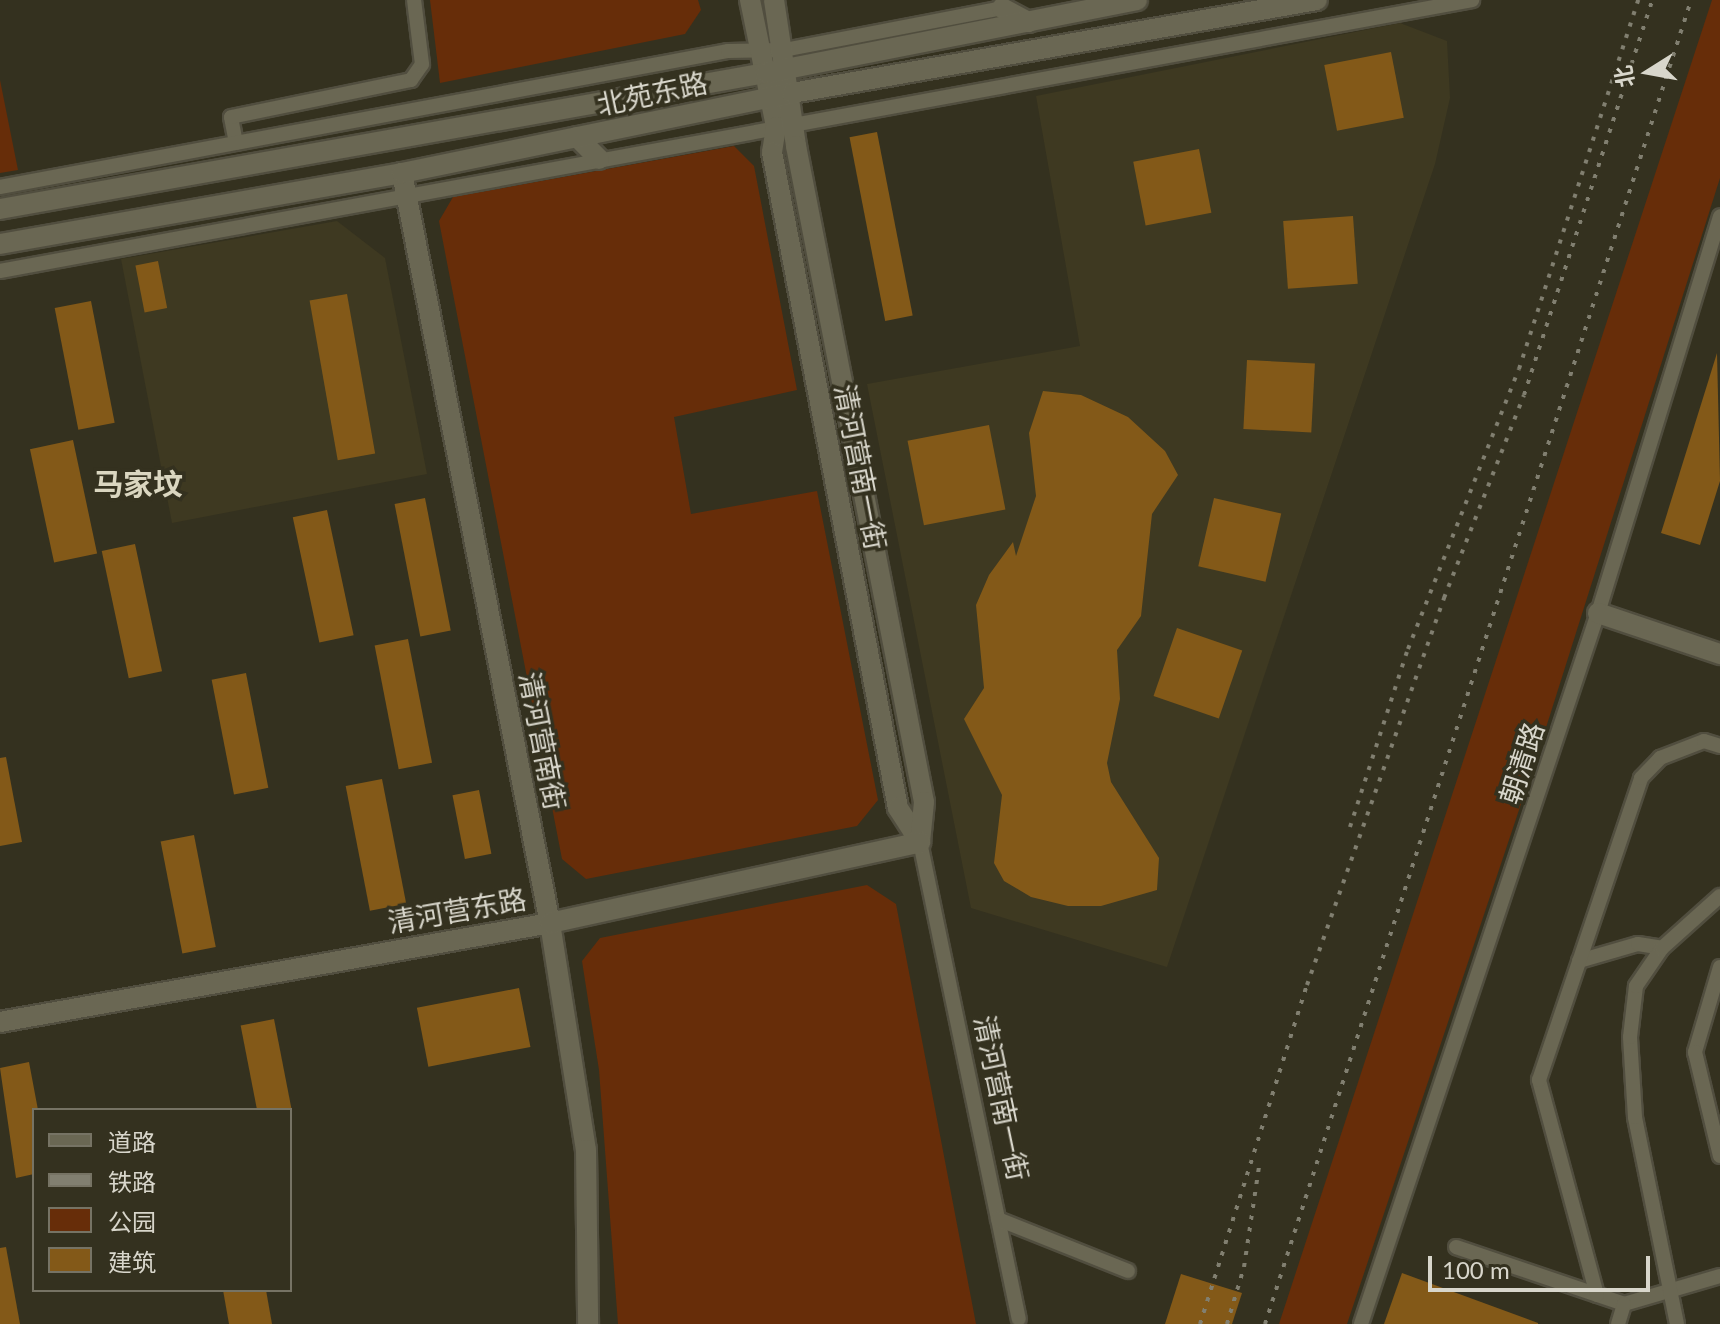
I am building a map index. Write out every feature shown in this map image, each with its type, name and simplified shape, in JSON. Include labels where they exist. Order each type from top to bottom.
[{"type":"street","points":[[236,143],[231,117],[411,80],[422,64],[414,0]]},
{"type":"street","name":"清河营南一街","points":[[750,0],[771,97],[785,125],[924,802],[920,842],[1019,1319]]},
{"type":"street","name":"清河营南一街","points":[[774,0],[792,93],[785,125]]},
{"type":"street","name":"北苑东路","points":[[0,209],[766,73],[786,60],[1028,22],[1137,0]]},
{"type":"street","name":"北苑东路","points":[[0,244],[402,173],[792,93],[1317,0]]},
{"type":"street","points":[[0,271],[1472,0]]},
{"type":"street","points":[[0,187],[728,51],[761,51],[786,60],[1002,8],[1028,22]]},
{"type":"street","points":[[577,137],[599,159]]},
{"type":"street","name":"清河营南街","points":[[402,173],[550,923],[586,1150],[588,1324]]},
{"type":"street","name":"朝清路","points":[[1361,1324],[1598,613],[1720,216]]},
{"type":"street","points":[[1598,613],[1720,654]]},
{"type":"street","points":[[1597,1295],[1539,1080],[1641,778],[1660,758],[1704,741],[1720,746]]},
{"type":"street","name":"清河营东路","points":[[0,1022],[550,923],[920,842]]},
{"type":"street","points":[[1677,1324],[1635,1117],[1630,1037],[1636,986],[1662,948],[1720,896]]},
{"type":"street","points":[[1579,961],[1638,944],[1662,948]]},
{"type":"street","points":[[1720,967],[1695,1052],[1720,1156]]},
{"type":"street","points":[[998,1219],[1128,1271]]},
{"type":"street","points":[[1456,1247],[1624,1304],[1720,1276]]},
{"type":"street","points":[[1618,1324],[1624,1304]]},
{"type":"shaded area","points":[[1400,23],[1447,41],[1450,98],[1435,164],[1167,967],[971,908],[867,384],[1080,346],[1036,96]]},
{"type":"shaded area","points":[[337,221],[385,258],[427,474],[172,523],[121,259]]},
{"type":"green space","points":[[430,0],[698,0],[701,10],[685,34],[440,83]]},
{"type":"green space","points":[[1712,0],[1720,0],[1720,178],[1537,756],[1347,1324],[1279,1324]]},
{"type":"green space","points":[[0,80],[18,170],[0,173]]},
{"type":"green space","points":[[734,146],[754,166],[797,390],[674,417],[691,514],[817,491],[878,800],[857,826],[586,879],[562,859],[439,221],[453,197]]},
{"type":"green space","points":[[867,885],[896,904],[976,1324],[618,1324],[599,1070],[582,961],[600,938]]},
{"type":"building","points":[[1391,52],[1404,118],[1337,131],[1324,65]]},
{"type":"building","points":[[877,132],[913,316],[885,321],[850,137]]},
{"type":"building","points":[[1199,149],[1211,213],[1146,226],[1133,162]]},
{"type":"building","points":[[1353,216],[1358,284],[1288,289],[1283,221]]},
{"type":"building","points":[[158,261],[167,308],[145,313],[135,265]]},
{"type":"building","points":[[347,294],[375,454],[338,460],[310,301]]},
{"type":"building","points":[[91,301],[115,423],[78,430],[55,308]]},
{"type":"building","points":[[1717,353],[1720,481],[1700,545],[1661,533]]},
{"type":"building","points":[[1247,360],[1315,364],[1311,432],[1243,429]]},
{"type":"building","points":[[1043,391],[1081,395],[1128,417],[1165,451],[1178,475],[1152,514],[1141,616],[1117,650],[1120,699],[1107,763],[1111,782],[1159,858],[1157,890],[1101,906],[1068,906],[1031,897],[1004,881],[994,863],[1002,795],[964,719],[984,688],[976,605],[989,575],[1013,542],[1016,556],[1036,496],[1029,433]]},
{"type":"building","points":[[989,425],[1005,509],[924,525],[908,441]]},
{"type":"building","points":[[73,440],[97,553],[54,563],[30,449]]},
{"type":"building","points":[[425,498],[451,631],[420,636],[395,504]]},
{"type":"building","points":[[1214,498],[1281,514],[1265,582],[1198,566]]},
{"type":"building","points":[[327,510],[354,635],[319,642],[293,517]]},
{"type":"building","points":[[135,544],[162,671],[129,678],[102,551]]},
{"type":"building","points":[[1177,628],[1242,650],[1219,719],[1154,696]]},
{"type":"building","points":[[408,639],[432,763],[399,769],[375,645]]},
{"type":"building","points":[[246,673],[268,788],[234,795],[212,680]]},
{"type":"building","points":[[6,757],[22,842],[0,846],[0,758]]},
{"type":"building","points":[[382,779],[406,904],[370,911],[346,786]]},
{"type":"building","points":[[479,790],[491,854],[465,859],[452,795]]},
{"type":"building","points":[[194,835],[216,947],[182,953],[161,841]]},
{"type":"building","points":[[519,988],[530,1047],[428,1067],[417,1008]]},
{"type":"building","points":[[274,1019],[291,1108],[257,1108],[241,1025]]},
{"type":"building","points":[[29,1062],[38,1108],[32,1108],[32,1174],[16,1178],[0,1068]]},
{"type":"building","points":[[6,1247],[20,1324],[0,1324],[0,1248]]},
{"type":"building","points":[[1402,1273],[1538,1323],[1538,1324],[1384,1324]]},
{"type":"building","points":[[1181,1274],[1242,1293],[1232,1324],[1165,1324]]},
{"type":"building","points":[[223,1292],[266,1292],[272,1324],[229,1324]]},
{"type":"railway","points":[[1350,827],[1408,649],[1519,369],[1638,0]]},
{"type":"railway","points":[[1200,1324],[1307,985],[1444,598],[1524,395],[1652,0]]},
{"type":"railway","points":[[1265,1324],[1691,0]]},
{"type":"railway","points":[[1227,1324],[1244,1267],[1260,1160]]},
{"type":"district","name":"马家坟","points":[[138,483]]}]
